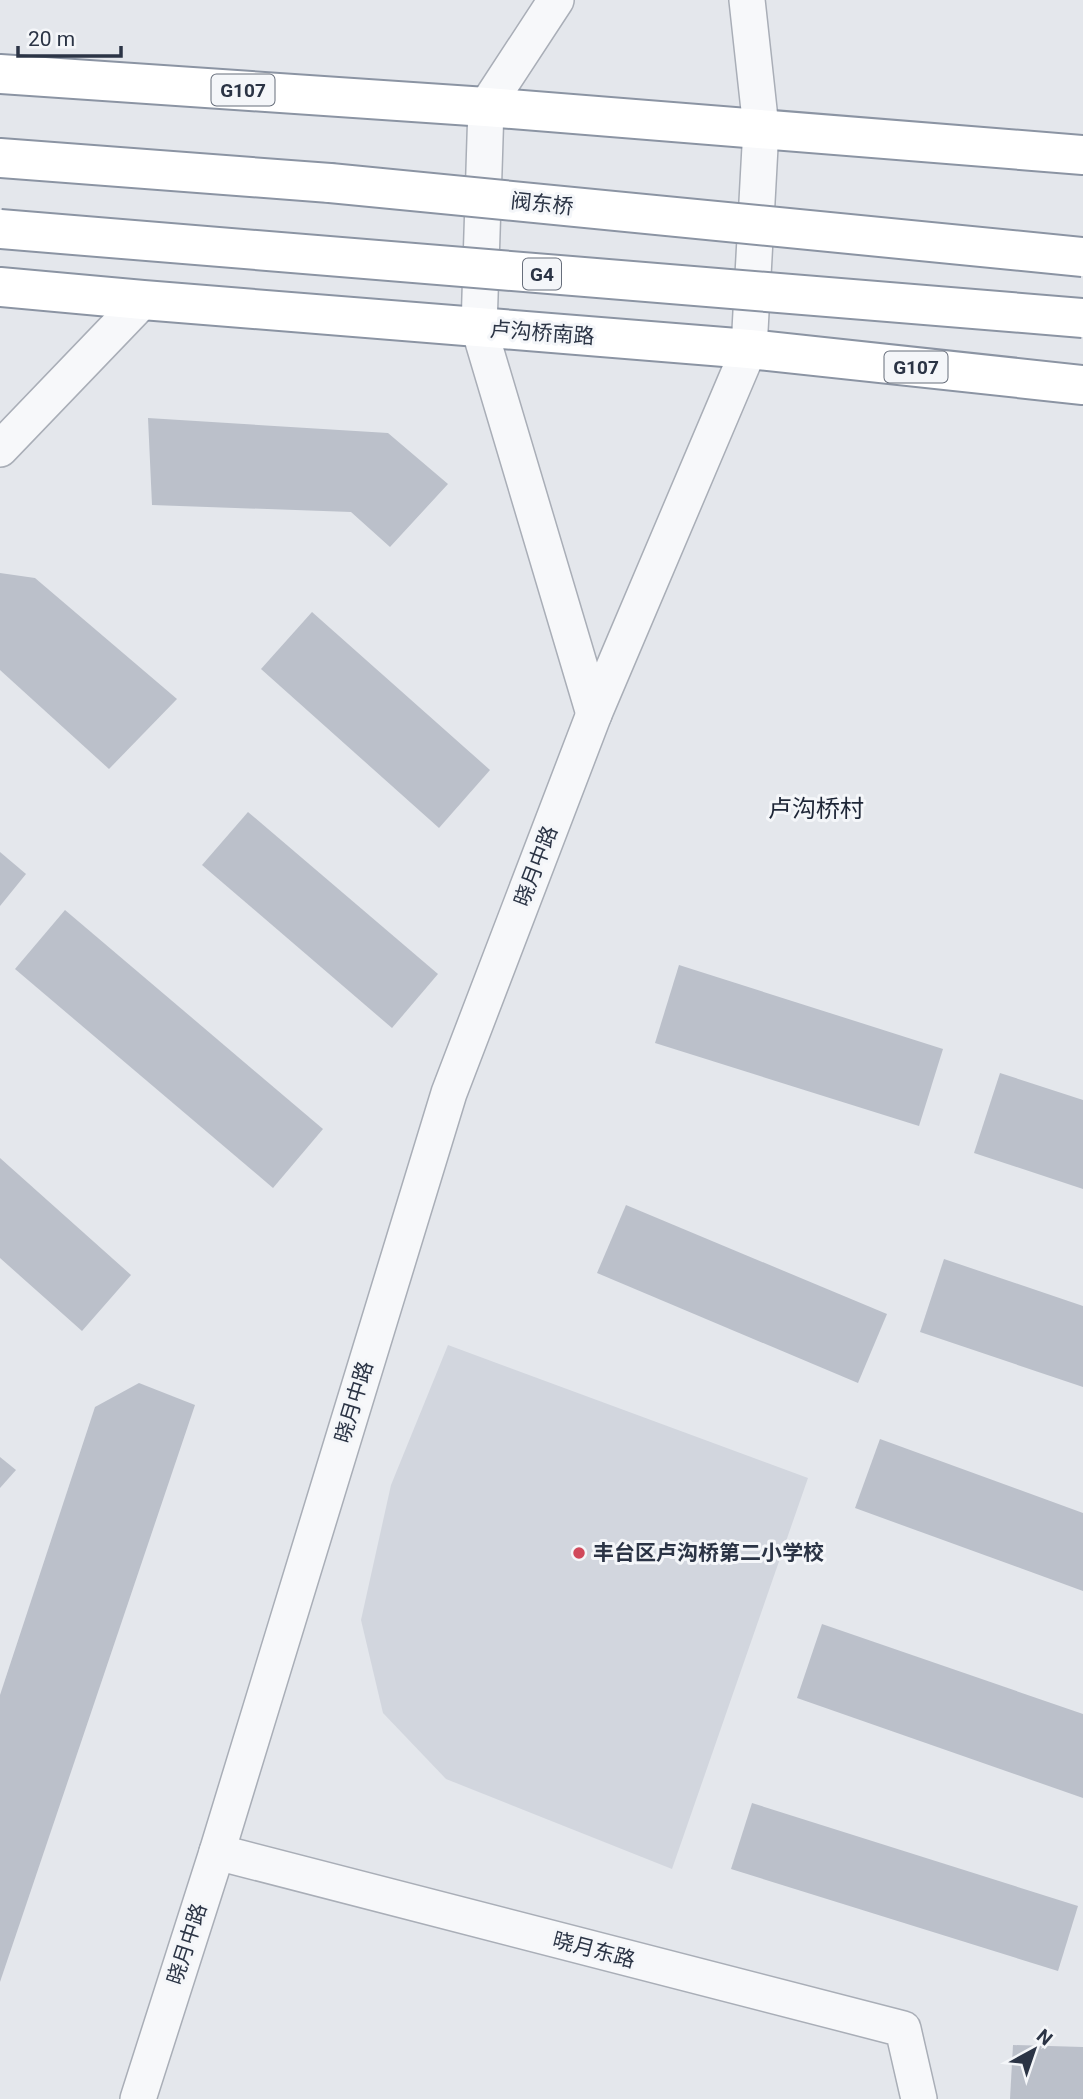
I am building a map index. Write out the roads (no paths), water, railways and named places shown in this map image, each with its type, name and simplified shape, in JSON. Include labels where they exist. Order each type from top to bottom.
[{"type":"highway","name":"G107","points":[[0,74],[486,107],[1083,155]]},
{"type":"highway","name":"阀东桥","points":[[0,158],[344,184],[1083,257]]},
{"type":"highway","name":"G4","points":[[0,229],[1083,318]]},
{"type":"highway","name":"卢沟桥南路","points":[[0,287],[749,349],[1083,384]]},
{"type":"street","points":[[556,0],[486,107],[479,328],[594,714]]},
{"type":"street","name":"晓月中路","points":[[138,2099],[217,1852],[449,1093],[594,714],[749,349],[761,128],[747,0]]},
{"type":"street","points":[[0,449],[143,300]]},
{"type":"street","name":"晓月东路","points":[[217,1852],[903,2029],[919,2099]]},
{"type":"place","name":"丰台区卢沟桥第二小学校","points":[[579,1553]]},
{"type":"district","name":"卢沟桥村","points":[[816,809]]}]
